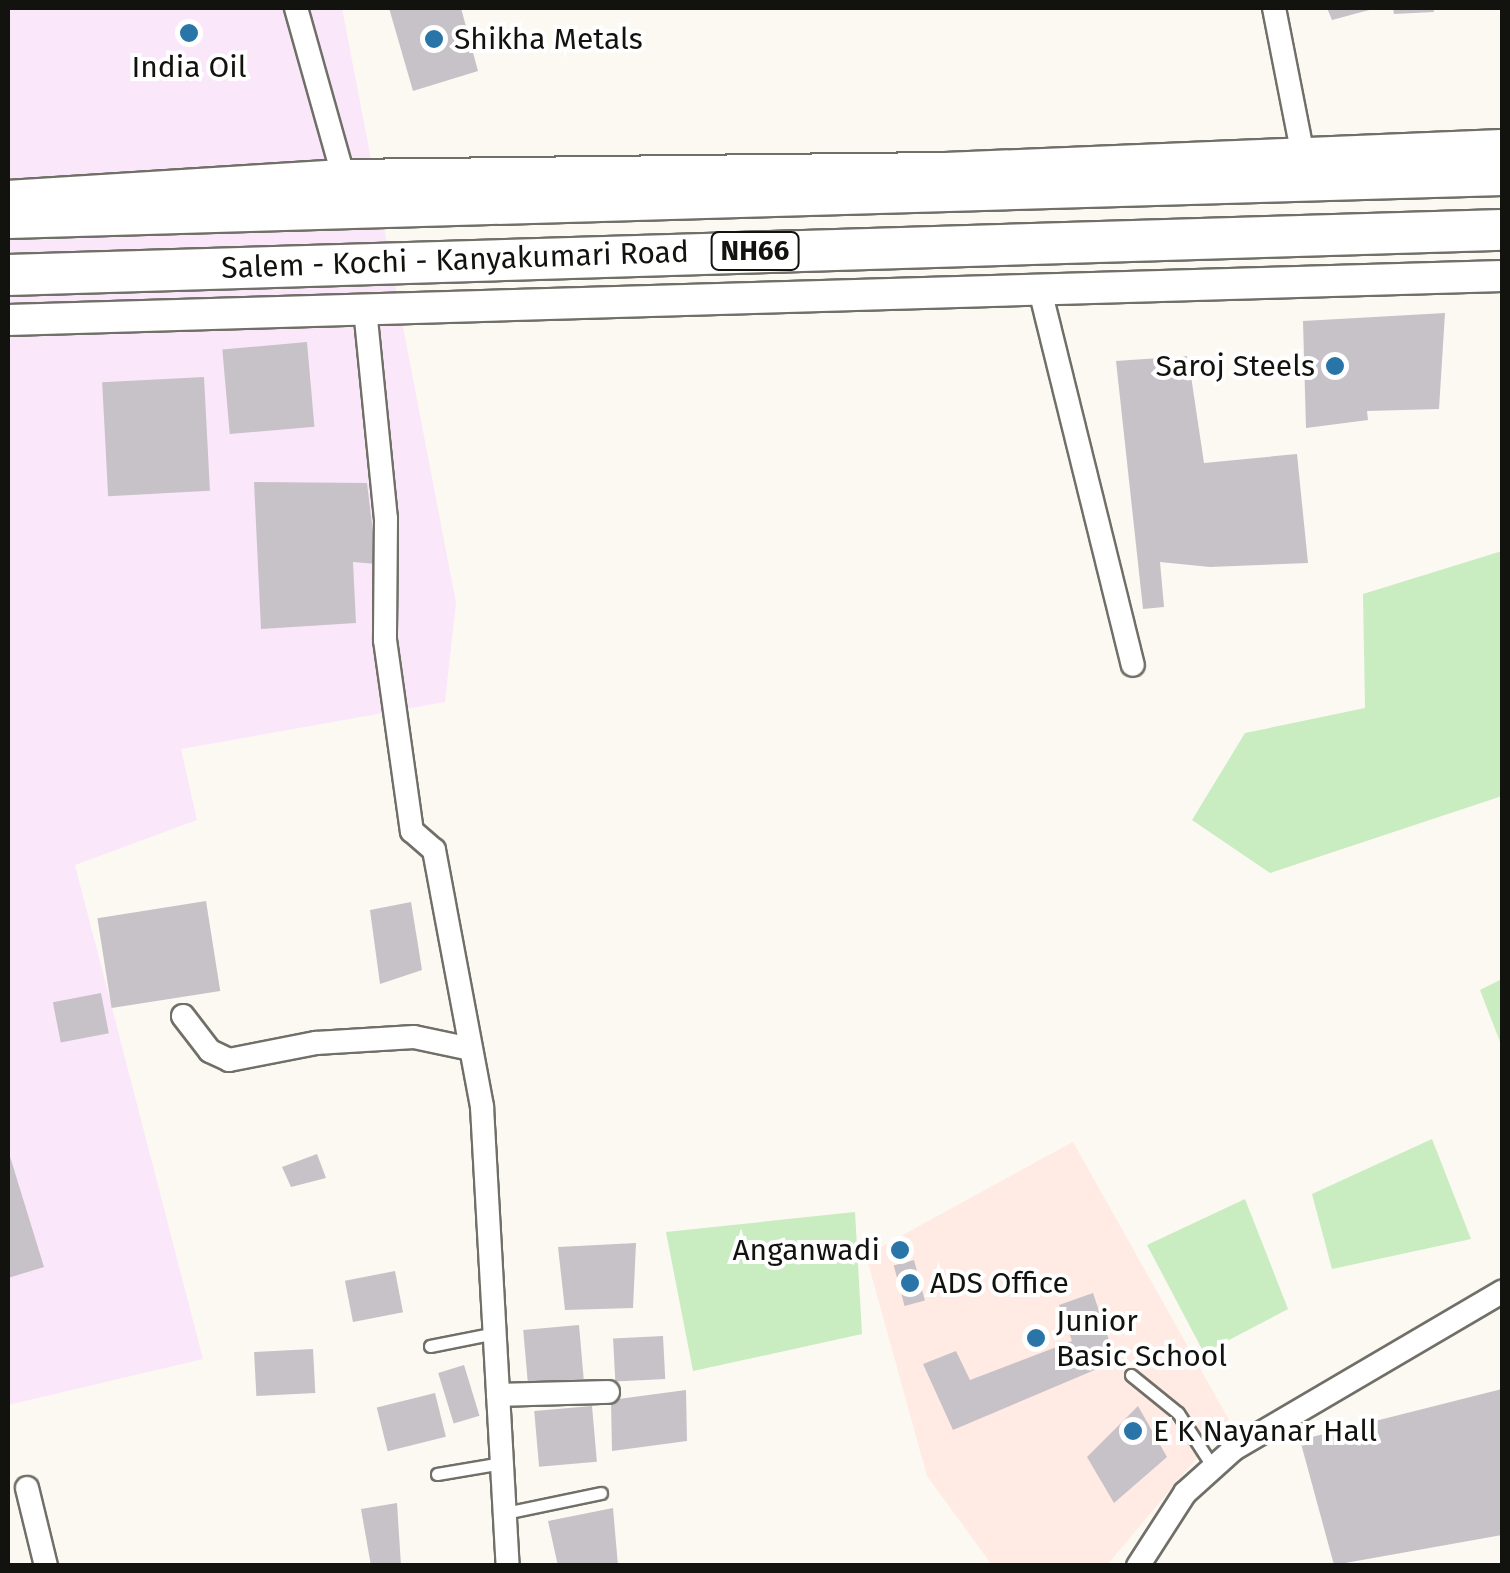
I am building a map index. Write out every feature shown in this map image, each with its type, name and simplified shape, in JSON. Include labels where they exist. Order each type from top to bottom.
[{"type":"highway","name":"Salem - Kochi - Kanyakumari Road","points":[[8,218],[1502,174]]},
{"type":"highway","name":"Salem - Kochi - Kanyakumari Road","points":[[8,275],[1502,230]]},
{"type":"street","points":[[296,8],[343,175]]},
{"type":"street","points":[[1274,8],[1303,156]]},
{"type":"street","points":[[8,196],[343,175],[786,172],[1303,156],[1502,145]]},
{"type":"street","points":[[8,320],[1502,276]]},
{"type":"street","points":[[1040,290],[1133,665]]},
{"type":"street","points":[[365,310],[386,519],[384,640],[409,812],[412,831],[434,850],[482,1107],[508,1566]]},
{"type":"street","points":[[183,1016],[210,1052],[228,1060],[316,1043],[403,1038],[472,1049]]},
{"type":"street","points":[[1138,1566],[1184,1493],[1234,1449],[1502,1292]]},
{"type":"street","points":[[498,1395],[608,1392]]},
{"type":"street","points":[[27,1488],[46,1566]]},
{"type":"lane","points":[[430,1346],[495,1333]]},
{"type":"lane","points":[[1131,1375],[1178,1413],[1214,1467]]},
{"type":"lane","points":[[437,1474],[502,1463]]},
{"type":"lane","points":[[505,1513],[602,1493]]},
{"type":"shaded area","points":[[8,8],[342,8],[456,603],[445,702],[181,749],[197,820],[75,865],[203,1359],[8,1405]]},
{"type":"shaded area","name":"Junior Basic School","points":[[1073,1142],[1229,1420],[1107,1565],[992,1565],[927,1476],[866,1255]]},
{"type":"green space","points":[[1502,551],[1502,796],[1270,873],[1192,820],[1245,733],[1365,708],[1363,594]]},
{"type":"green space","points":[[1502,979],[1502,1047],[1480,990]]},
{"type":"green space","points":[[1432,1139],[1471,1239],[1332,1269],[1312,1194]]},
{"type":"green space","points":[[1245,1199],[1288,1309],[1204,1353],[1147,1245]]},
{"type":"green space","points":[[855,1212],[862,1334],[693,1371],[666,1232]]},
{"type":"building","name":"Shikha Metals","points":[[389,8],[461,8],[478,71],[413,91]]},
{"type":"building","points":[[1327,8],[1372,8],[1373,9],[1332,20]]},
{"type":"building","points":[[1393,8],[1433,8],[1434,12],[1394,14]]},
{"type":"building","points":[[1445,313],[1439,409],[1367,411],[1368,420],[1306,428],[1303,321]]},
{"type":"building","points":[[307,342],[314,427],[230,434],[222,349]]},
{"type":"building","points":[[1188,356],[1204,463],[1297,454],[1308,563],[1210,567],[1160,562],[1164,607],[1143,609],[1116,361]]},
{"type":"building","points":[[204,377],[210,491],[108,496],[102,382]]},
{"type":"building","points":[[254,482],[367,483],[377,564],[353,562],[356,623],[261,629]]},
{"type":"building","points":[[206,901],[220,991],[112,1008],[97,918]]},
{"type":"building","points":[[411,902],[422,970],[380,984],[370,910]]},
{"type":"building","points":[[101,993],[109,1033],[61,1043],[53,1002]]},
{"type":"building","points":[[8,1150],[44,1267],[8,1278]]},
{"type":"building","points":[[317,1154],[326,1178],[291,1187],[282,1167]]},
{"type":"building","points":[[636,1243],[633,1308],[565,1310],[558,1247]]},
{"type":"building","name":"ADS Office","points":[[914,1260],[925,1301],[905,1306],[894,1265]]},
{"type":"building","points":[[395,1271],[403,1312],[353,1322],[345,1281]]},
{"type":"building","points":[[1093,1293],[1116,1361],[953,1430],[923,1364],[956,1351],[970,1380],[1072,1341],[1059,1305]]},
{"type":"building","points":[[579,1325],[584,1379],[528,1384],[523,1330]]},
{"type":"building","points":[[663,1336],[665,1379],[615,1382],[613,1339]]},
{"type":"building","points":[[313,1349],[315,1393],[256,1396],[254,1352]]},
{"type":"building","points":[[464,1365],[479,1416],[454,1424],[438,1373]]},
{"type":"building","points":[[1502,1389],[1502,1535],[1334,1565],[1300,1440]]},
{"type":"building","points":[[686,1390],[687,1441],[612,1451],[611,1400]]},
{"type":"building","points":[[435,1393],[446,1437],[388,1451],[377,1408]]},
{"type":"building","points":[[592,1406],[597,1462],[539,1467],[534,1411]]},
{"type":"building","name":"E K Nayanar Hall","points":[[1138,1406],[1167,1457],[1114,1503],[1087,1457]]},
{"type":"building","points":[[397,1503],[401,1566],[371,1566],[361,1509]]},
{"type":"building","points":[[613,1508],[618,1566],[558,1566],[548,1521]]},
{"type":"place","name":"India Oil","points":[[189,33]]},
{"type":"place","name":"Shikha Metals","points":[[434,39]]},
{"type":"place","name":"Saroj Steels","points":[[1335,366]]},
{"type":"place","name":"Anganwadi","points":[[900,1250]]},
{"type":"place","name":"ADS Office","points":[[910,1283]]},
{"type":"place","name":"Junior Basic School","points":[[1036,1338]]},
{"type":"place","name":"E K Nayanar Hall","points":[[1133,1431]]}]
